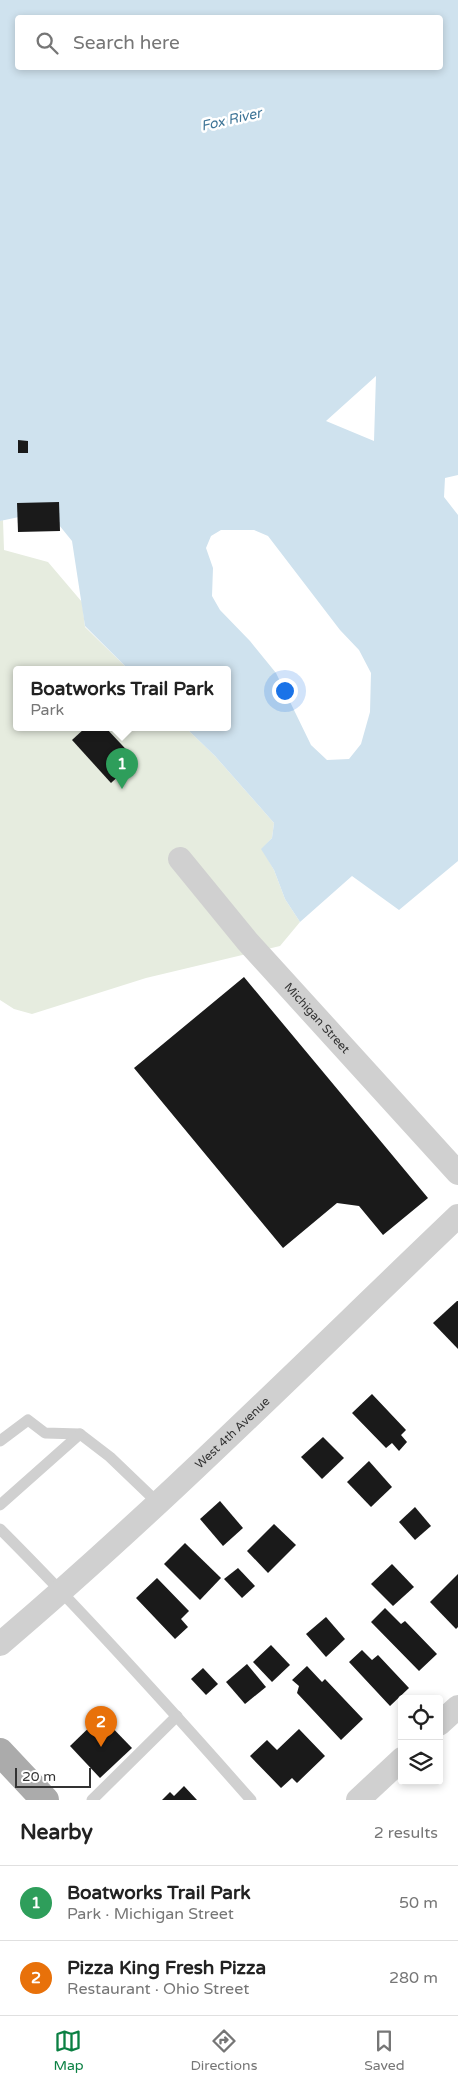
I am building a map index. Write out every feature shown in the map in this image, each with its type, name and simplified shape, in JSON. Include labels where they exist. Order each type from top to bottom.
[{"type":"main road","points":[[0,1752],[45,1800]]},
{"type":"street","name":"Michigan Street","points":[[180,859],[247,941],[458,1173]]},
{"type":"street","name":"West 4th Avenue","points":[[0,1644],[62,1591],[158,1503],[458,1216]]},
{"type":"street","points":[[443,1720],[458,1707]]},
{"type":"street","points":[[358,1800],[398,1763]]},
{"type":"lane","points":[[0,1441],[28,1420],[45,1433],[80,1434],[110,1457],[158,1503]]},
{"type":"lane","points":[[0,1505],[80,1434]]},
{"type":"lane","points":[[0,1529],[62,1591],[177,1716],[250,1800]]},
{"type":"lane","points":[[92,1800],[177,1716]]},
{"type":"shaded area","points":[[3,520],[4,550],[48,562],[82,602],[85,627],[125,666],[13,666],[13,731],[189,731],[215,756],[274,823],[272,838],[262,849],[274,870],[285,899],[300,922],[280,946],[146,978],[32,1014],[14,1009],[0,1000],[0,521]]},
{"type":"water","name":"Fox River","points":[[0,0],[458,0],[458,475],[445,478],[444,497],[458,515],[458,861],[399,910],[352,876],[300,922],[285,899],[274,870],[261,849],[272,838],[274,823],[215,756],[189,731],[231,731],[231,666],[125,666],[85,626],[72,541],[59,525],[19,517],[0,521]],"holes":[[[376,376],[374,441],[326,421]],[[221,530],[254,530],[268,536],[340,630],[359,650],[371,673],[370,712],[361,744],[349,759],[327,760],[311,745],[276,673],[250,641],[220,610],[212,596],[213,568],[206,548],[211,536]]]},
{"type":"building","points":[[18,440],[28,441],[28,453],[18,453]]},
{"type":"building","points":[[59,502],[60,531],[18,532],[17,503]]},
{"type":"building","points":[[82,731],[109,731],[136,760],[111,783],[72,740]]},
{"type":"building","points":[[244,977],[428,1198],[383,1235],[359,1206],[337,1203],[283,1248],[134,1068]]},
{"type":"building","points":[[458,1301],[458,1349],[433,1323]]},
{"type":"building","points":[[372,1394],[406,1430],[401,1435],[407,1442],[399,1451],[392,1443],[386,1448],[352,1413]]},
{"type":"building","points":[[323,1437],[344,1458],[322,1479],[301,1457]]},
{"type":"building","points":[[369,1461],[392,1487],[371,1507],[347,1482]]},
{"type":"building","points":[[220,1501],[243,1528],[223,1546],[200,1519]]},
{"type":"building","points":[[415,1507],[431,1526],[415,1540],[399,1522]]},
{"type":"building","points":[[274,1524],[296,1545],[268,1573],[247,1551]]},
{"type":"building","points":[[185,1543],[221,1578],[200,1600],[164,1564]]},
{"type":"building","points":[[392,1564],[414,1587],[393,1606],[371,1584]]},
{"type":"building","points":[[238,1568],[255,1586],[242,1598],[224,1579]]},
{"type":"building","points":[[458,1574],[458,1627],[456,1629],[430,1602]]},
{"type":"building","points":[[157,1578],[189,1611],[181,1619],[188,1627],[175,1639],[136,1598]]},
{"type":"building","points":[[385,1608],[401,1624],[405,1621],[437,1654],[419,1671],[371,1622]]},
{"type":"building","points":[[326,1617],[345,1639],[326,1657],[306,1634]]},
{"type":"building","points":[[271,1645],[290,1665],[272,1682],[253,1662]]},
{"type":"building","points":[[362,1650],[372,1660],[378,1655],[409,1688],[402,1695],[398,1695],[398,1698],[390,1706],[349,1662]]},
{"type":"building","points":[[247,1664],[266,1687],[245,1704],[226,1682]]},
{"type":"building","points":[[307,1666],[322,1682],[325,1679],[363,1719],[341,1740],[297,1693],[299,1686],[292,1680]]},
{"type":"building","points":[[203,1668],[218,1684],[206,1695],[191,1679]]},
{"type":"building","points":[[101,1716],[132,1748],[100,1778],[70,1746]]},
{"type":"building","points":[[299,1729],[325,1756],[297,1783],[292,1778],[281,1788],[250,1756],[267,1740],[277,1750]]},
{"type":"building","points":[[184,1786],[197,1800],[162,1800],[170,1792],[174,1796]]},
{"type":"place","name":"Boatworks Trail Park","points":[[122,789]]},
{"type":"place","name":"Pizza King Fresh Pizza","points":[[101,1747]]}]
